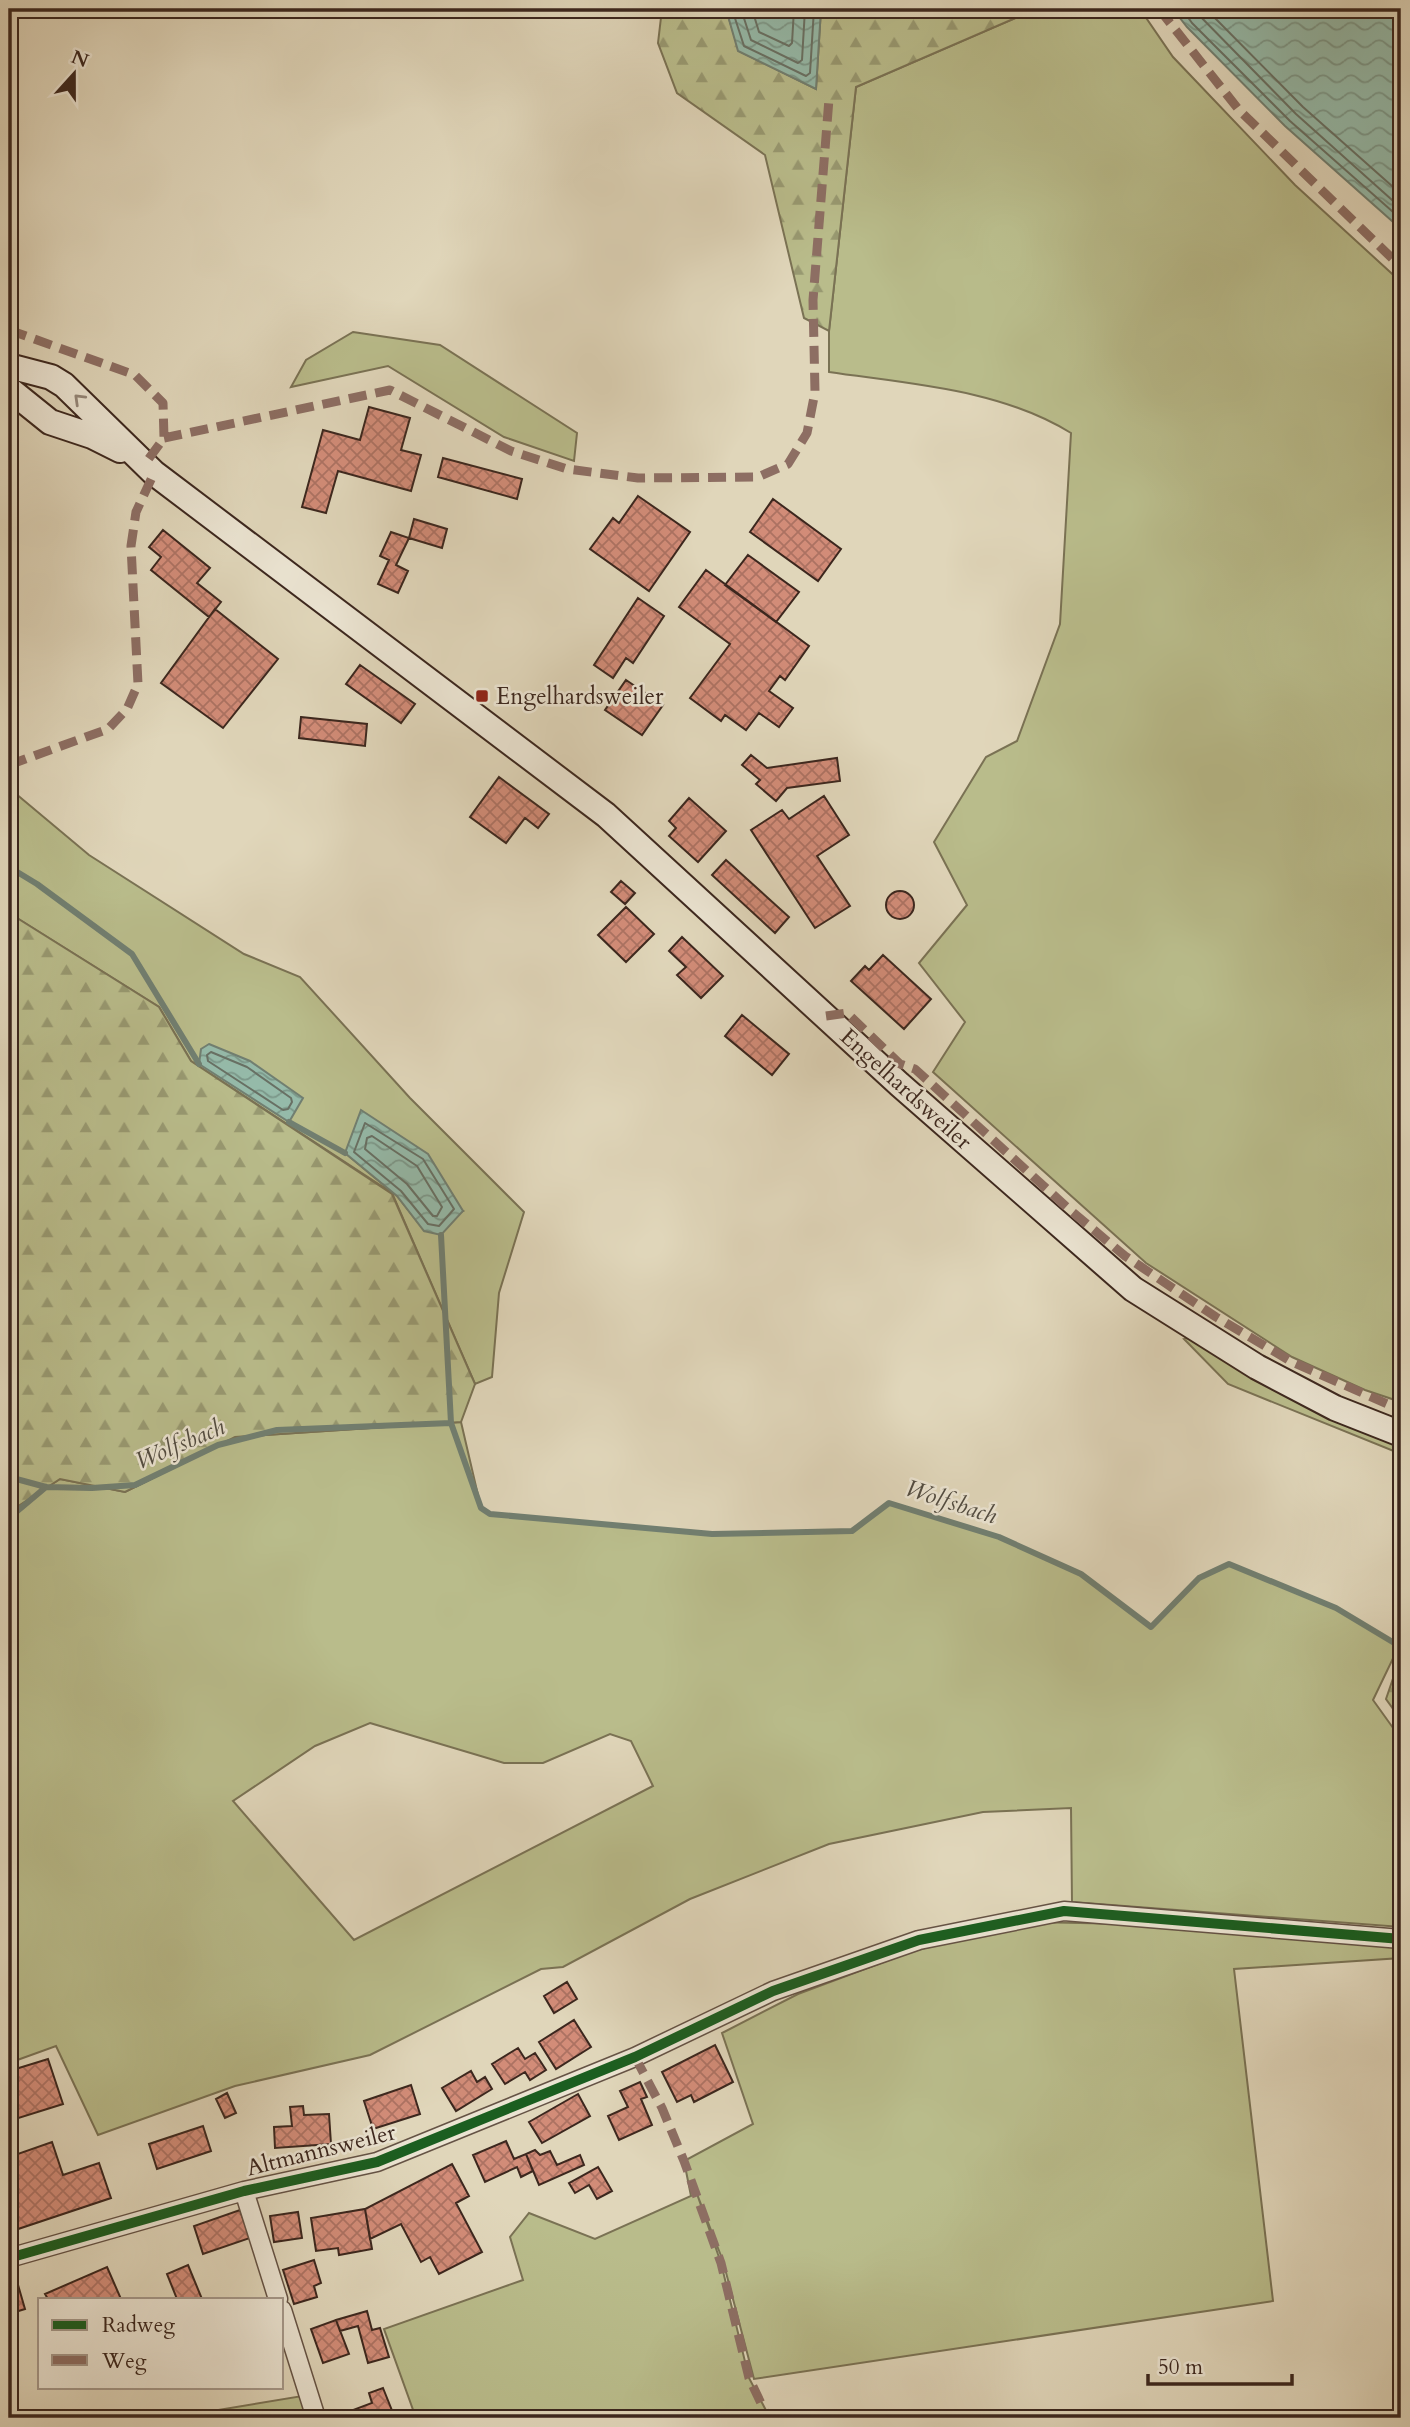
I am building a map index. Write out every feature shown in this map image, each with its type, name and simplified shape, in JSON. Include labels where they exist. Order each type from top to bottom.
[{"type":"main road","name":"Engelhardsweiler","points":[[9,366],[51,377],[64,385],[144,465]]},
{"type":"main road","name":"Engelhardsweiler","points":[[9,389],[50,422],[112,445],[144,465],[606,815],[899,1084],[1133,1289],[1257,1367],[1335,1408],[1401,1434]]},
{"type":"street","name":"Altmannsweiler","points":[[9,2258],[244,2191],[377,2162],[635,2057],[773,1991],[919,1940],[1064,1911],[1401,1939]]},
{"type":"street","name":"Altmannsweiler","points":[[244,2191],[278,2298]]},
{"type":"street","points":[[284,2316],[316,2418]]},
{"type":"green space","points":[[662,9],[726,9],[739,51],[816,89],[821,9],[1036,9],[856,87],[829,331],[804,318],[765,155],[677,93],[658,43]]},
{"type":"green space","points":[[1036,9],[1140,9],[1173,57],[1295,185],[1401,282],[1401,1402],[1365,1390],[1292,1357],[1146,1263],[933,1072],[965,1022],[919,963],[967,905],[934,842],[986,757],[1017,741],[1060,624],[1071,433],[1044,418],[1015,407],[954,390],[829,372],[829,331],[856,87]]},
{"type":"green space","points":[[353,332],[440,345],[577,433],[574,461],[504,437],[388,366],[291,387],[306,360]]},
{"type":"green space","points":[[9,788],[89,855],[244,954],[300,977],[410,1098],[524,1212],[499,1293],[492,1377],[475,1384],[392,1193],[191,1061],[159,1007],[9,913]],"holes":[[[345,1153],[463,1211],[425,1231],[397,1196]]]},
{"type":"green space","points":[[9,913],[159,1007],[191,1061],[392,1194],[475,1384],[461,1422],[235,1437],[125,1492],[60,1479],[9,1512]]},
{"type":"green space","points":[[1188,1338],[1255,1378],[1401,1444],[1401,1454],[1228,1384],[1184,1339]]},
{"type":"green space","points":[[461,1422],[481,1508],[490,1514],[712,1534],[852,1531],[889,1503],[999,1537],[1081,1574],[1151,1626],[1199,1578],[1229,1564],[1336,1608],[1399,1646],[1373,1700],[1401,1739],[1401,1927],[1072,1902],[1071,1808],[983,1812],[829,1844],[690,1899],[563,1967],[541,1969],[370,2055],[235,2086],[98,2135],[56,2046],[9,2063],[9,1512],[60,1479],[125,1492],[235,1437]],"holes":[[[370,1723],[504,1763],[543,1763],[610,1734],[631,1741],[653,1786],[354,1940],[233,1801],[315,1746]]]},
{"type":"green space","points":[[1401,1655],[1401,1720],[1386,1699]]},
{"type":"green space","points":[[1032,1922],[1128,1924],[1401,1946],[1401,1958],[1234,1969],[1273,2301],[754,2379],[723,2261],[697,2194],[721,2263],[749,2378],[770,2418],[416,2418],[384,2329],[523,2280],[510,2237],[529,2213],[595,2239],[691,2196],[684,2161],[753,2124],[722,2033],[798,1994],[913,1951]]},
{"type":"green space","points":[[302,2396],[310,2418],[170,2418]]},
{"type":"water","points":[[726,9],[821,9],[816,89],[738,51]]},
{"type":"water","points":[[1173,9],[1386,9],[1401,21],[1401,229],[1285,126],[1187,27]]},
{"type":"water","points":[[209,1044],[250,1061],[303,1098],[289,1122],[199,1064],[201,1049]]},
{"type":"water","points":[[361,1110],[428,1154],[463,1211],[441,1235],[424,1231],[397,1196],[345,1153]]},
{"type":"building","points":[[369,407],[410,418],[401,450],[421,455],[411,491],[338,471],[326,513],[302,507],[323,430],[360,440]]},
{"type":"building","points":[[443,458],[522,479],[517,499],[438,477]]},
{"type":"building","points":[[638,496],[690,532],[649,591],[590,549],[613,518],[619,523]]},
{"type":"building","points":[[773,499],[841,549],[818,581],[750,532]]},
{"type":"building","points":[[414,519],[447,529],[442,548],[409,538]]},
{"type":"building","points":[[163,530],[210,568],[197,583],[221,602],[209,617],[151,570],[161,557],[149,547]]},
{"type":"building","points":[[391,532],[409,538],[396,565],[408,571],[398,593],[378,584],[389,560],[380,556]]},
{"type":"building","points":[[748,555],[799,592],[776,622],[725,585]]},
{"type":"building","points":[[706,570],[809,646],[785,680],[780,676],[769,691],[793,708],[779,727],[759,713],[746,730],[725,715],[721,721],[690,698],[730,644],[679,607]]},
{"type":"building","points":[[638,598],[664,616],[633,663],[626,658],[613,678],[594,665]]},
{"type":"building","points":[[215,609],[278,659],[223,728],[161,683]]},
{"type":"building","points":[[360,665],[415,704],[401,723],[346,684]]},
{"type":"building","points":[[626,680],[663,705],[642,735],[605,710]]},
{"type":"building","points":[[301,717],[367,724],[365,746],[299,738]]},
{"type":"building","points":[[751,755],[767,768],[837,758],[840,781],[787,788],[776,801],[756,784],[760,780],[742,765]]},
{"type":"building","points":[[499,777],[549,814],[538,828],[525,818],[506,843],[470,817]]},
{"type":"building","points":[[824,796],[849,835],[817,856],[850,906],[815,928],[751,830],[782,810],[789,819]]},
{"type":"building","points":[[689,798],[726,831],[698,862],[669,836],[676,828],[669,821]]},
{"type":"building","points":[[726,860],[789,917],[775,933],[712,875]]},
{"type":"building","points":[[621,881],[635,893],[625,904],[611,892]]},
{"type":"building","points":[[900,891],[910,895],[914,905],[910,915],[900,919],[890,915],[886,905],[890,895]]},
{"type":"building","points":[[626,907],[654,934],[626,962],[598,935]]},
{"type":"building","points":[[682,937],[723,976],[701,998],[677,975],[686,967],[669,951]]},
{"type":"building","points":[[883,955],[931,999],[904,1029],[851,981],[865,966],[869,970]]},
{"type":"building","points":[[742,1015],[789,1054],[772,1075],[725,1036]]},
{"type":"building","points":[[567,1982],[577,1999],[554,2013],[544,1996]]},
{"type":"building","points":[[574,2020],[591,2047],[556,2069],[539,2042]]},
{"type":"building","points":[[715,2045],[733,2082],[694,2102],[691,2095],[677,2102],[662,2072]]},
{"type":"building","points":[[518,2048],[525,2059],[535,2053],[546,2070],[530,2080],[525,2072],[505,2084],[492,2064]]},
{"type":"building","points":[[48,2059],[63,2104],[9,2121],[9,2071]]},
{"type":"building","points":[[471,2071],[477,2082],[485,2077],[492,2089],[456,2111],[442,2088]]},
{"type":"building","points":[[640,2082],[647,2097],[641,2099],[652,2125],[619,2140],[608,2116],[628,2107],[620,2091]]},
{"type":"building","points":[[411,2085],[420,2114],[373,2129],[364,2101]]},
{"type":"building","points":[[227,2093],[236,2113],[225,2118],[216,2099]]},
{"type":"building","points":[[578,2094],[590,2116],[542,2143],[529,2122]]},
{"type":"building","points":[[303,2106],[304,2115],[329,2114],[331,2144],[275,2148],[274,2127],[292,2126],[290,2107]]},
{"type":"building","points":[[203,2126],[211,2151],[157,2169],[149,2144]]},
{"type":"building","points":[[506,2141],[514,2159],[526,2154],[533,2171],[521,2177],[517,2167],[485,2182],[473,2155]]},
{"type":"building","points":[[52,2142],[63,2175],[99,2163],[111,2198],[9,2232],[9,2183],[17,2180],[9,2157]]},
{"type":"building","points":[[535,2150],[540,2155],[550,2151],[557,2165],[580,2155],[584,2165],[539,2185],[526,2154]]},
{"type":"building","points":[[452,2164],[469,2196],[456,2203],[482,2252],[439,2274],[430,2257],[421,2262],[401,2224],[370,2239],[365,2209]]},
{"type":"building","points":[[598,2167],[612,2191],[597,2199],[589,2185],[575,2193],[569,2183]]},
{"type":"building","points":[[365,2209],[372,2249],[339,2255],[338,2248],[316,2251],[311,2218]]},
{"type":"building","points":[[240,2210],[250,2238],[203,2254],[194,2226]]},
{"type":"building","points":[[298,2212],[302,2238],[274,2242],[270,2216]]},
{"type":"building","points":[[314,2260],[321,2283],[314,2286],[317,2297],[294,2304],[283,2270]]},
{"type":"building","points":[[188,2265],[202,2298],[177,2298],[167,2274]]},
{"type":"building","points":[[107,2267],[121,2298],[47,2298],[45,2294]]},
{"type":"building","points":[[16,2278],[25,2309],[9,2314],[9,2280]]},
{"type":"building","points":[[367,2311],[372,2330],[380,2328],[389,2357],[368,2363],[358,2326],[340,2331],[336,2320]]},
{"type":"building","points":[[336,2320],[349,2354],[323,2363],[311,2329]]},
{"type":"building","points":[[9,2376],[17,2399],[9,2401]]},
{"type":"building","points":[[383,2388],[395,2418],[356,2418],[353,2410],[372,2403],[369,2393]]},
{"type":"waterway","points":[[9,867],[37,884],[132,954],[199,1064]]},
{"type":"waterway","points":[[289,1122],[345,1153]]},
{"type":"waterway","name":"Wolfsbach","points":[[441,1235],[451,1423],[481,1508],[490,1514],[712,1534],[852,1531],[889,1503],[999,1537],[1081,1574],[1151,1627],[1199,1578],[1229,1564],[1336,1608],[1401,1647]]},
{"type":"waterway","name":"Wolfsbach","points":[[9,1477],[46,1487],[135,1485],[218,1445],[277,1430],[451,1423]]},
{"type":"waterway","points":[[9,1518],[46,1487]]},
{"type":"marked path","points":[[1159,9],[1239,110],[1401,267]]},
{"type":"marked path","points":[[164,438],[390,390],[511,451],[567,469],[638,478],[758,477],[788,464],[807,433],[815,392],[813,300],[829,99]]},
{"type":"marked path","points":[[9,330],[135,375],[163,403],[164,438],[144,465]]},
{"type":"marked path","points":[[9,765],[108,729],[127,709],[138,684],[131,546],[136,512],[154,473]]},
{"type":"marked path","points":[[826,1016],[847,1013],[900,1064],[915,1069],[1070,1210],[1125,1256],[1216,1317],[1292,1362],[1401,1410]]},
{"type":"marked path","points":[[635,2057],[662,2108],[684,2161],[721,2263],[749,2378],[768,2418]]},
{"type":"cycle path","points":[[9,2258],[244,2191],[377,2162],[635,2057],[773,1991],[919,1940],[1064,1911],[1401,1939]]},
{"type":"place","name":"Engelhardsweiler","points":[[482,696]]}]
